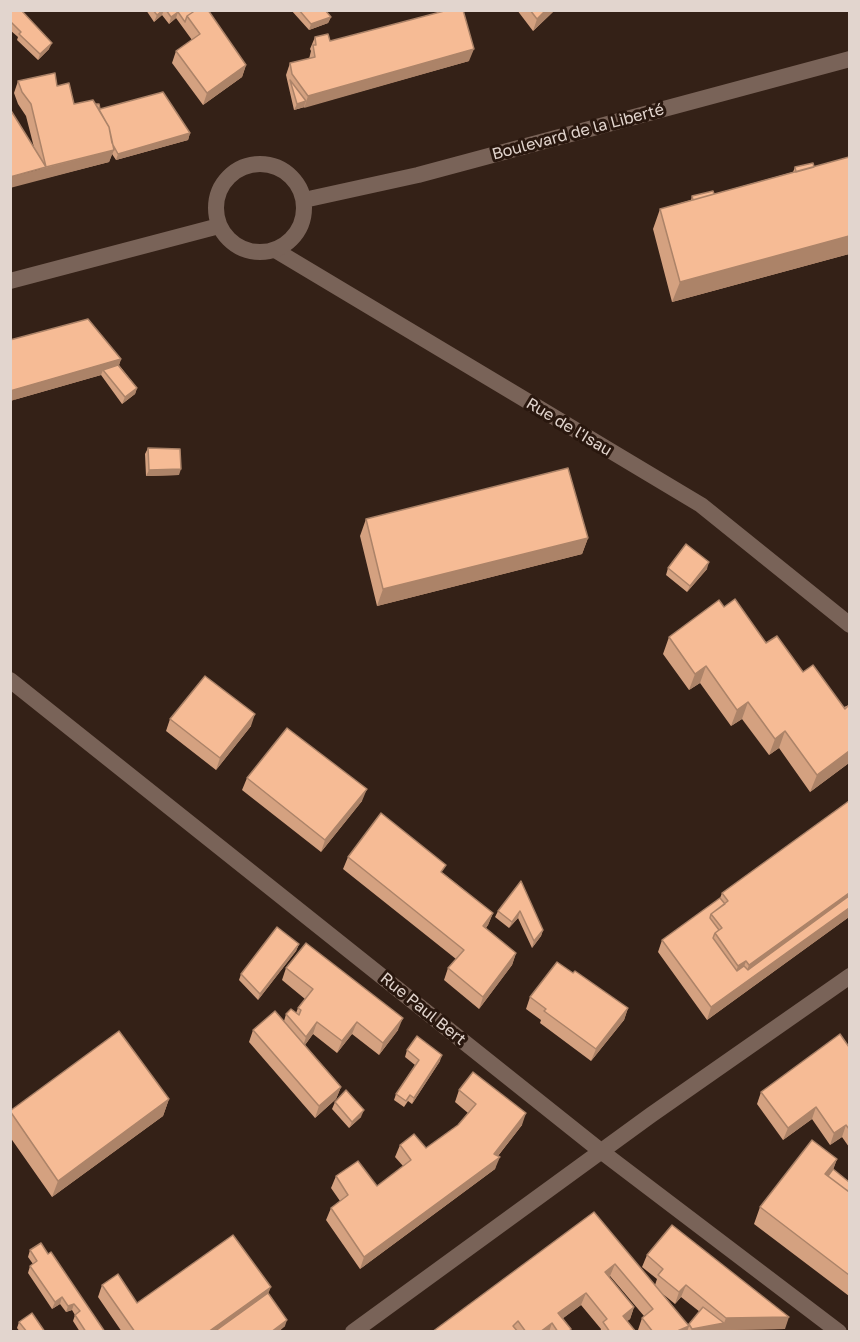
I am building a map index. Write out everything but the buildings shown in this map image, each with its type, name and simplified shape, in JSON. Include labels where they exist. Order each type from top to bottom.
[{"type":"street","name":"Boulevard de la Liberté","points":[[304,200],[418,175],[849,59]]},
{"type":"street","points":[[259,163],[276,166],[295,180],[304,200],[304,215],[300,229],[292,239],[275,250],[247,251],[231,242],[219,226],[215,205],[224,181],[241,167],[259,163]]},
{"type":"street","points":[[10,281],[219,226]]},
{"type":"street","name":"Rue de l'Isau","points":[[275,250],[701,505],[849,625]]},
{"type":"street","name":"Rue Paul Bert","points":[[10,680],[602,1152],[839,1332]]},
{"type":"street","points":[[353,1332],[651,1115],[849,976]]}]
